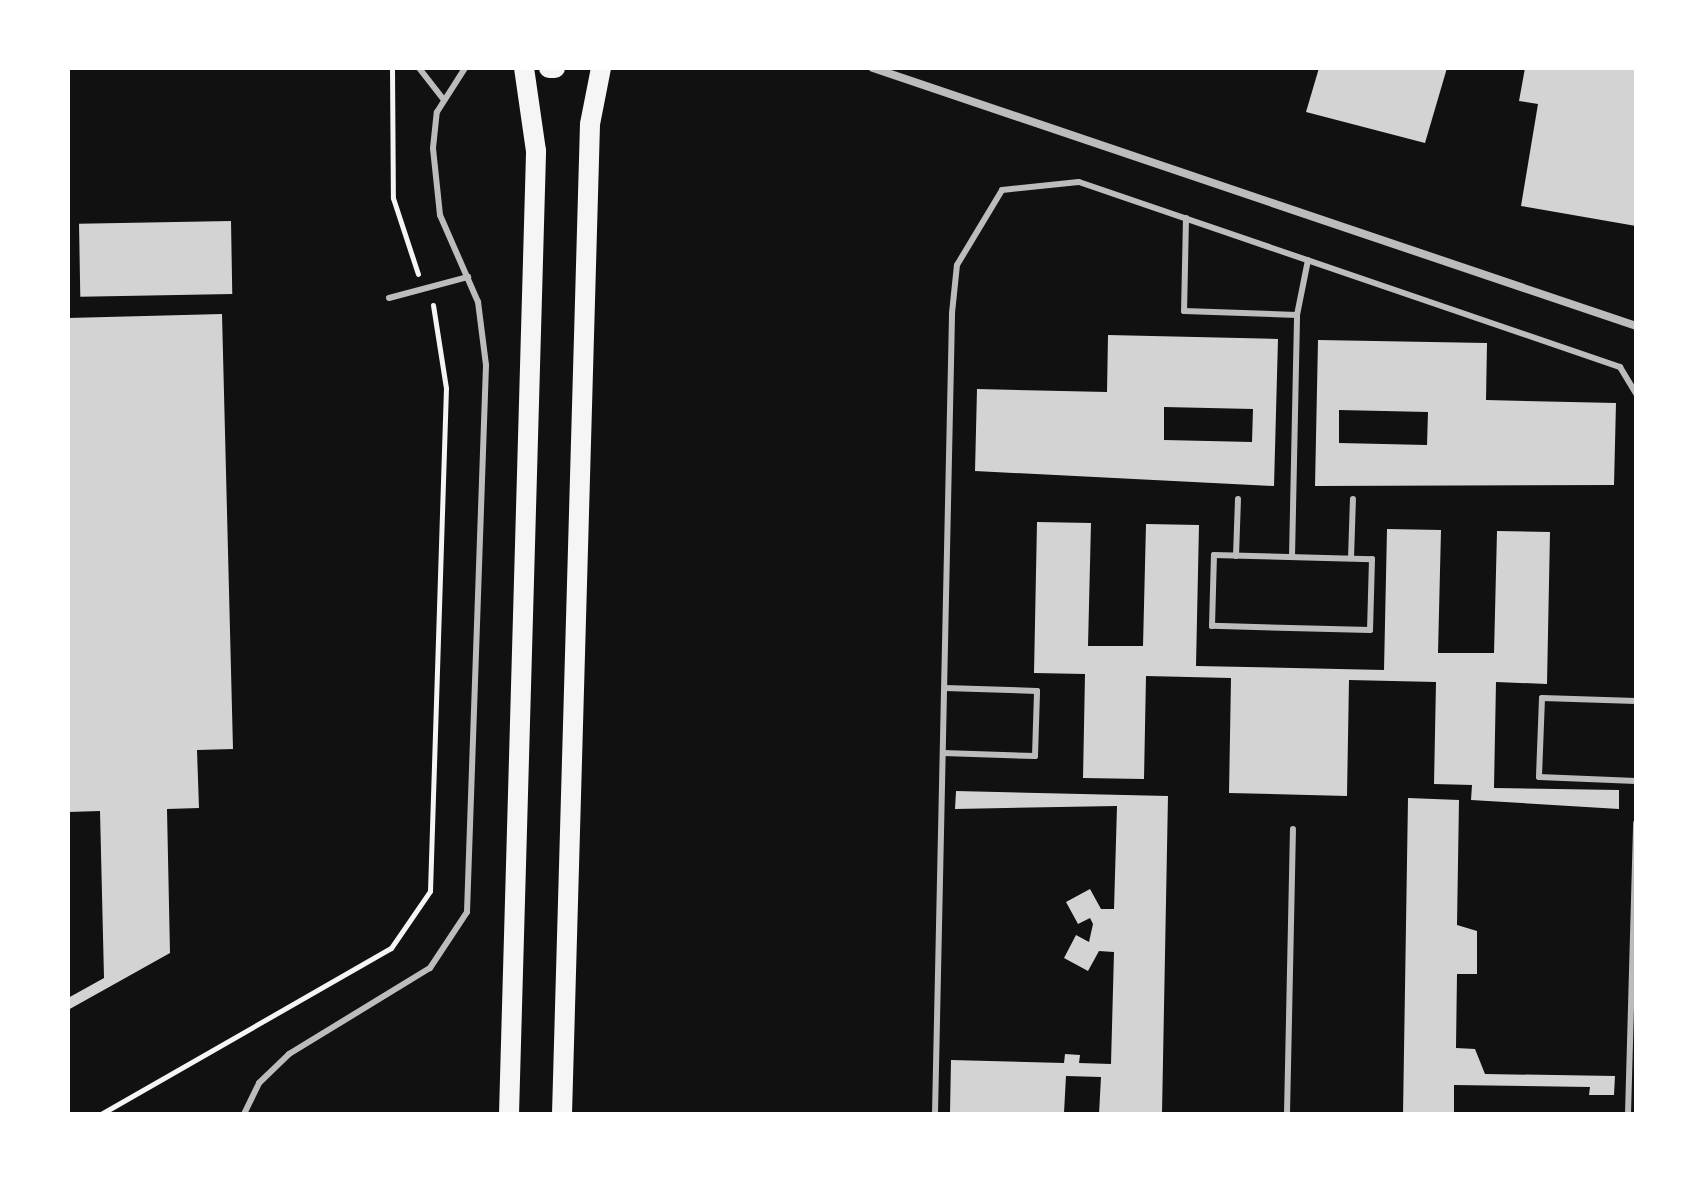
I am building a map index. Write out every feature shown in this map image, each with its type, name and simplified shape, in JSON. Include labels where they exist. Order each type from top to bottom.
[{"type":"main road","points":[[509,1114],[536,151],[524,68]]},
{"type":"main road","points":[[562,1114],[590,124],[601,68]]},
{"type":"street","points":[[873,68],[1636,326]]},
{"type":"lane","points":[[419,68],[443,99]]},
{"type":"lane","points":[[244,1114],[259,1083],[289,1054],[430,968],[467,912],[486,365],[468,277],[433,182],[443,99],[465,68]]},
{"type":"lane","points":[[935,1114],[952,313],[957,265],[976,223],[1002,190],[1079,182],[1620,367],[1636,394]]},
{"type":"lane","points":[[1186,218],[1184,311],[1297,315]]},
{"type":"lane","points":[[1292,557],[1297,315],[1308,260]]},
{"type":"lane","points":[[389,298],[427,293],[468,277]]},
{"type":"lane","points":[[1236,556],[1238,499]]},
{"type":"lane","points":[[1351,558],[1353,499]]},
{"type":"lane","points":[[1214,555],[1292,557],[1372,559],[1370,630],[1212,626],[1214,555]]},
{"type":"lane","points":[[943,753],[1035,756],[1037,691],[945,688]]},
{"type":"lane","points":[[1636,701],[1542,698],[1539,777],[1636,781]]},
{"type":"lane","points":[[1628,1114],[1636,823]]},
{"type":"lane","points":[[1287,1114],[1293,829]]},
{"type":"path","points":[[101,1114],[391,948],[430,891],[446,388],[441,331],[396,219],[392,68]]},
{"type":"building","points":[[1319,68],[1447,68],[1425,143],[1306,112]]},
{"type":"building","points":[[1525,68],[1636,68],[1636,226],[1521,206],[1538,104],[1519,101]]},
{"type":"building","points":[[231,221],[232,294],[80,297],[79,224]]},
{"type":"building","points":[[222,314],[233,749],[197,750],[199,808],[167,809],[170,953],[68,1010],[68,998],[104,978],[100,811],[68,812],[68,318]]},
{"type":"building","points":[[1108,335],[1278,339],[1274,486],[975,471],[977,389],[1107,392]],"holes":[[[1164,407],[1253,409],[1252,442],[1164,440]]]},
{"type":"building","points":[[1318,340],[1487,343],[1486,400],[1616,403],[1614,485],[1315,486]],"holes":[[[1339,410],[1428,412],[1427,445],[1339,443]]]},
{"type":"building","points":[[1037,522],[1091,523],[1088,646],[1143,646],[1146,524],[1199,525],[1196,666],[1384,670],[1387,529],[1441,530],[1438,653],[1494,653],[1497,531],[1550,532],[1547,684],[1496,682],[1494,788],[1619,790],[1619,809],[1471,800],[1472,785],[1434,784],[1436,682],[1349,680],[1347,796],[1229,793],[1231,678],[1146,676],[1144,779],[1083,778],[1085,674],[1034,673]]},
{"type":"building","points":[[956,791],[1168,796],[1162,1114],[1099,1114],[1101,1077],[1066,1076],[1064,1113],[950,1112],[951,1060],[1064,1063],[1065,1054],[1080,1055],[1079,1063],[1111,1064],[1114,952],[1099,951],[1088,971],[1064,958],[1076,935],[1089,942],[1093,924],[1090,918],[1078,924],[1066,902],[1090,889],[1101,909],[1114,909],[1117,806],[955,809]]},
{"type":"building","points":[[1408,798],[1459,800],[1457,925],[1477,931],[1477,974],[1457,974],[1456,1048],[1475,1049],[1485,1074],[1615,1076],[1614,1095],[1589,1095],[1590,1087],[1454,1085],[1454,1114],[1403,1114]]}]
